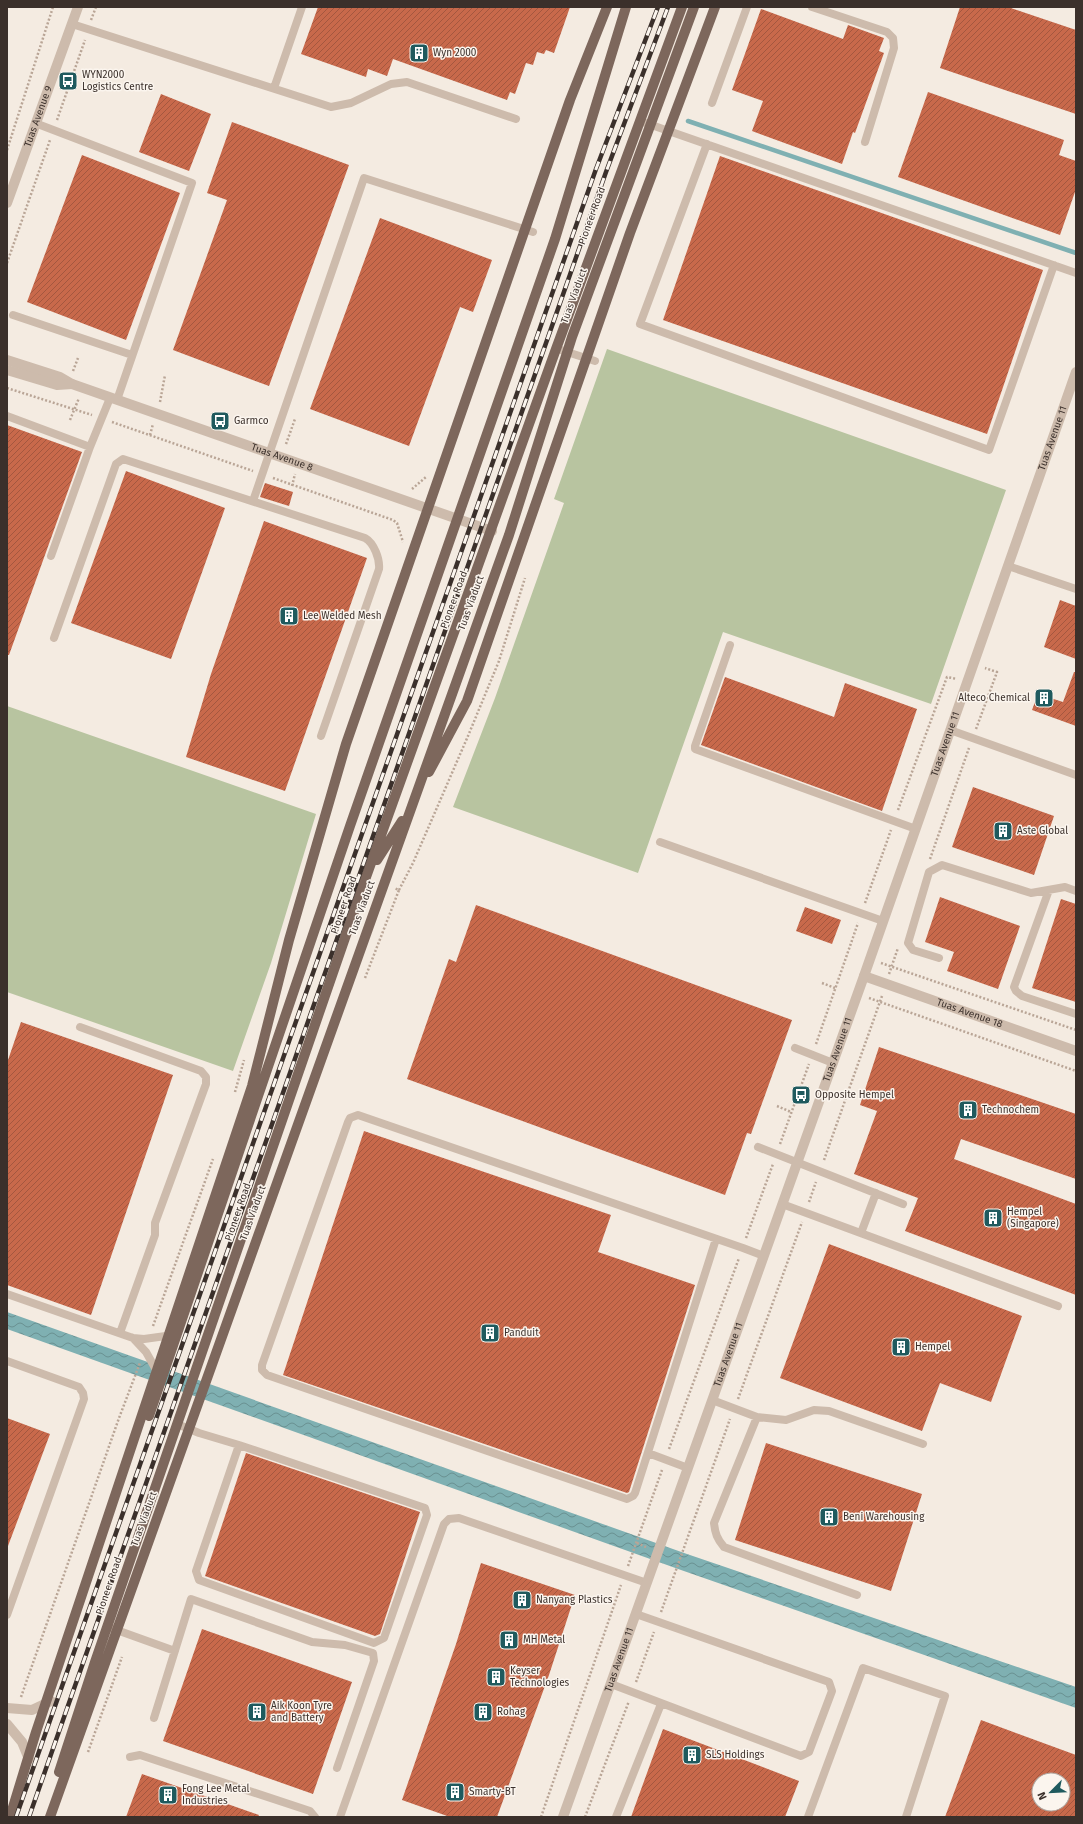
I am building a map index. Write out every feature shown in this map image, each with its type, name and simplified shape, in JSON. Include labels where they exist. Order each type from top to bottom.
[{"type":"main road","points":[[10,1817],[36,1732],[252,1086],[289,940],[346,744],[568,108],[607,7]]},
{"type":"main road","name":"Pioneer Road","points":[[7,1809],[29,1759],[51,1701],[162,1380],[350,826],[555,239],[626,7]]},
{"type":"main road","name":"Pioneer Road","points":[[44,1817],[107,1627],[366,877],[492,531],[556,349],[682,7]]},
{"type":"main road","name":"Tuas Viaduct","points":[[50,1817],[509,535],[572,337],[694,7]]},
{"type":"main road","points":[[366,877],[409,810],[467,701],[628,240],[715,7]]},
{"type":"street","name":"Tuas Avenue 9","points":[[7,203],[78,7]]},
{"type":"street","name":"Tuas Avenue 8","points":[[7,360],[60,377],[72,384],[113,399],[492,531]]},
{"type":"street","name":"Tuas Avenue 8","points":[[7,370],[57,385],[72,384]]},
{"type":"street","name":"Tuas Avenue 11","points":[[563,1817],[864,976],[1076,372]]},
{"type":"street","name":"Tuas Avenue 18","points":[[864,976],[1076,1051]]},
{"type":"street","points":[[12,1708],[32,1710],[51,1701]]},
{"type":"street","points":[[7,1724],[22,1742],[29,1759]]},
{"type":"lane","points":[[274,88],[302,7]]},
{"type":"lane","points":[[712,103],[746,7]]},
{"type":"lane","points":[[812,7],[887,32],[893,38],[894,48],[865,142]]},
{"type":"lane","points":[[72,24],[331,107],[351,103],[391,84],[407,82],[516,118]]},
{"type":"lane","points":[[640,121],[1076,273]]},
{"type":"lane","points":[[35,124],[192,183],[132,355],[113,399],[101,418],[50,556]]},
{"type":"lane","points":[[707,144],[640,324],[989,450],[1054,265]]},
{"type":"lane","points":[[253,501],[364,178],[533,232]]},
{"type":"lane","points":[[13,315],[132,355]]},
{"type":"lane","points":[[556,349],[595,361]]},
{"type":"lane","points":[[7,416],[90,447]]},
{"type":"lane","points":[[54,638],[116,464],[119,461],[129,461],[365,538],[371,542],[379,559],[379,569],[321,736]]},
{"type":"lane","points":[[1008,566],[1076,589]]},
{"type":"lane","points":[[730,645],[694,746],[696,749],[916,829]]},
{"type":"lane","points":[[950,730],[1076,775]]},
{"type":"lane","points":[[660,842],[883,921]]},
{"type":"lane","points":[[939,958],[913,950],[908,943],[929,872],[942,865],[1030,893],[1065,887],[1076,891]]},
{"type":"lane","points":[[1049,890],[1014,987],[1022,996],[1076,1014]]},
{"type":"lane","points":[[80,1028],[201,1071],[206,1077],[206,1084],[156,1223],[155,1235],[120,1333]]},
{"type":"lane","points":[[796,1048],[833,1063]]},
{"type":"lane","points":[[716,1239],[635,1494],[627,1499],[267,1375],[262,1370],[262,1366],[348,1122],[354,1116],[358,1116],[716,1239],[764,1256]]},
{"type":"lane","points":[[758,1147],[904,1204]]},
{"type":"lane","points":[[860,1233],[876,1193]]},
{"type":"lane","points":[[782,1204],[1058,1306]]},
{"type":"lane","points":[[7,1294],[133,1338],[144,1339],[177,1334]]},
{"type":"lane","points":[[133,1338],[146,1352],[162,1380]]},
{"type":"lane","points":[[7,1361],[79,1387],[83,1393],[84,1399],[7,1615]]},
{"type":"lane","points":[[712,1400],[757,1417],[786,1420],[814,1410],[829,1410],[923,1444]]},
{"type":"lane","points":[[757,1417],[714,1523],[718,1541],[724,1547],[857,1595]]},
{"type":"lane","points":[[177,1424],[199,1433],[239,1444],[423,1506],[427,1515],[384,1638],[381,1641],[374,1642],[199,1580],[197,1578],[196,1571],[239,1444]]},
{"type":"lane","points":[[648,1453],[688,1468]]},
{"type":"lane","points":[[340,1817],[444,1524],[449,1519],[459,1518],[647,1583]]},
{"type":"lane","points":[[154,1718],[191,1599],[312,1642],[345,1645],[373,1653],[374,1661],[337,1768]]},
{"type":"lane","points":[[611,1684],[801,1756],[810,1752],[832,1691],[828,1682],[636,1614]]},
{"type":"lane","points":[[107,1627],[175,1651]]},
{"type":"lane","points":[[808,1817],[863,1668],[945,1696],[906,1817]]},
{"type":"lane","points":[[616,1817],[661,1704]]},
{"type":"lane","points":[[130,1757],[140,1756],[310,1811],[315,1817]]},
{"type":"path","points":[[7,150],[54,7]]},
{"type":"path","points":[[7,388],[101,418],[393,520],[397,523],[406,548]]},
{"type":"path","points":[[70,420],[83,388]]},
{"type":"path","points":[[282,458],[295,420]]},
{"type":"path","points":[[928,864],[972,738],[997,672],[973,664]]},
{"type":"path","points":[[586,1817],[805,1213],[899,945]]},
{"type":"path","points":[[869,959],[1076,1030]]},
{"type":"path","points":[[822,983],[835,988]]},
{"type":"path","points":[[857,994],[1076,1071]]},
{"type":"path","points":[[777,1106],[791,1112]]},
{"type":"path","points":[[12,1708],[140,1362]]},
{"type":"green space","points":[[607,349],[1006,490],[931,704],[723,632],[638,873],[453,807],[495,698],[564,503],[554,499]]},
{"type":"green space","points":[[7,706],[316,814],[271,963],[233,1071],[7,992]]},
{"type":"water","points":[[7,1312],[687,1554],[1076,1687],[1076,1708],[681,1570],[7,1329]]},
{"type":"building","name":"Wyn 2000","points":[[318,7],[570,7],[554,53],[546,50],[544,54],[537,52],[533,65],[526,63],[515,94],[510,92],[507,100],[393,59],[387,76],[368,69],[366,77],[301,54]]},
{"type":"building","points":[[960,7],[1008,7],[1076,30],[1076,114],[940,68]]},
{"type":"building","points":[[761,9],[843,39],[848,25],[884,38],[879,51],[884,53],[842,164],[752,131],[763,101],[732,90]]},
{"type":"building","points":[[928,92],[1064,140],[1059,155],[1076,161],[1076,189],[1060,235],[898,177]]},
{"type":"building","points":[[161,94],[211,114],[189,171],[139,152]]},
{"type":"building","points":[[232,122],[349,165],[269,386],[173,350],[227,200],[207,193]]},
{"type":"building","points":[[82,155],[180,193],[126,340],[27,302]]},
{"type":"building","points":[[720,156],[1043,270],[987,434],[663,320]]},
{"type":"building","points":[[380,218],[492,260],[473,312],[460,307],[409,446],[310,409]]},
{"type":"building","points":[[7,425],[82,452],[9,655],[7,655]]},
{"type":"building","points":[[126,471],[225,508],[171,659],[71,623]]},
{"type":"building","points":[[265,483],[293,492],[289,506],[260,497]]},
{"type":"building","name":"Lee Welded Mesh","points":[[264,521],[367,558],[285,791],[186,757],[211,674]]},
{"type":"building","points":[[1060,600],[1076,606],[1076,659],[1044,647]]},
{"type":"building","name":"Alteco Chemical","points":[[1074,672],[1076,672],[1076,726],[1032,710],[1038,694],[1063,702]]},
{"type":"building","points":[[725,677],[834,717],[845,683],[917,709],[882,811],[701,745]]},
{"type":"building","name":"Aste Global","points":[[973,787],[1054,816],[1034,875],[952,847]]},
{"type":"building","points":[[940,897],[1020,926],[998,989],[947,971],[954,952],[925,942]]},
{"type":"building","points":[[1061,899],[1076,904],[1076,1002],[1032,988]]},
{"type":"building","points":[[476,905],[792,1020],[751,1134],[747,1133],[725,1195],[407,1079],[449,959],[456,962]]},
{"type":"building","points":[[805,907],[841,920],[832,944],[796,931]]},
{"type":"building","points":[[21,1022],[173,1075],[91,1315],[7,1285],[7,1063]]},
{"type":"building","points":[[879,1047],[1076,1114],[1076,1179],[961,1139],[954,1159],[1076,1204],[1076,1295],[905,1231],[918,1198],[854,1174],[877,1111],[860,1105]]},
{"type":"building","name":"Panduit","points":[[364,1131],[611,1215],[598,1252],[695,1285],[629,1492],[627,1493],[283,1375]]},
{"type":"building","name":"Hempel","points":[[829,1244],[1022,1316],[991,1402],[940,1383],[922,1431],[780,1378]]},
{"type":"building","points":[[7,1418],[50,1434],[8,1546],[7,1546]]},
{"type":"building","name":"Beni Warehousing","points":[[766,1443],[922,1494],[891,1591],[735,1540]]},
{"type":"building","points":[[246,1453],[420,1512],[380,1634],[375,1636],[205,1576]]},
{"type":"building","points":[[481,1563],[575,1595],[549,1675],[497,1817],[450,1817],[402,1800],[456,1644]]},
{"type":"building","name":"Aik Koon Tyre and Battery","points":[[202,1629],[352,1682],[313,1794],[163,1741]]},
{"type":"building","points":[[981,1720],[1076,1755],[1076,1817],[945,1817]]},
{"type":"building","name":"SLS Holdings","points":[[663,1729],[799,1781],[785,1817],[631,1817]]},
{"type":"building","name":"Fong Lee Metal Industries","points":[[142,1774],[259,1815],[258,1817],[126,1817]]},
{"type":"waterway","points":[[688,121],[1076,253]]},
{"type":"railway","points":[[16,1817],[596,169],[658,7]]},
{"type":"railway","points":[[29,1817],[606,172],[668,7]]},
{"type":"place","name":"Wyn 2000","points":[[419,53]]},
{"type":"place","name":"WYN2000 Logistics Centre","points":[[68,81]]},
{"type":"place","name":"Garmco","points":[[220,421]]},
{"type":"place","name":"Lee Welded Mesh","points":[[289,616]]},
{"type":"place","name":"Alteco Chemical","points":[[1044,698]]},
{"type":"place","name":"Aste Global","points":[[1003,831]]},
{"type":"place","name":"Opposite Hempel","points":[[801,1095]]},
{"type":"place","name":"Technochem","points":[[968,1110]]},
{"type":"place","name":"Hempel (Singapore)","points":[[993,1218]]},
{"type":"place","name":"Panduit","points":[[490,1333]]},
{"type":"place","name":"Hempel","points":[[901,1347]]},
{"type":"place","name":"Beni Warehousing","points":[[829,1517]]},
{"type":"place","name":"Nanyang Plastics","points":[[522,1600]]},
{"type":"place","name":"MH Metal","points":[[509,1640]]},
{"type":"place","name":"Keyser Technologies","points":[[496,1677]]},
{"type":"place","name":"Aik Koon Tyre and Battery","points":[[257,1712]]},
{"type":"place","name":"Rohag","points":[[483,1712]]},
{"type":"place","name":"SLS Holdings","points":[[692,1755]]},
{"type":"place","name":"Smarty-BT","points":[[455,1792]]},
{"type":"place","name":"Fong Lee Metal Industries","points":[[168,1795]]}]
